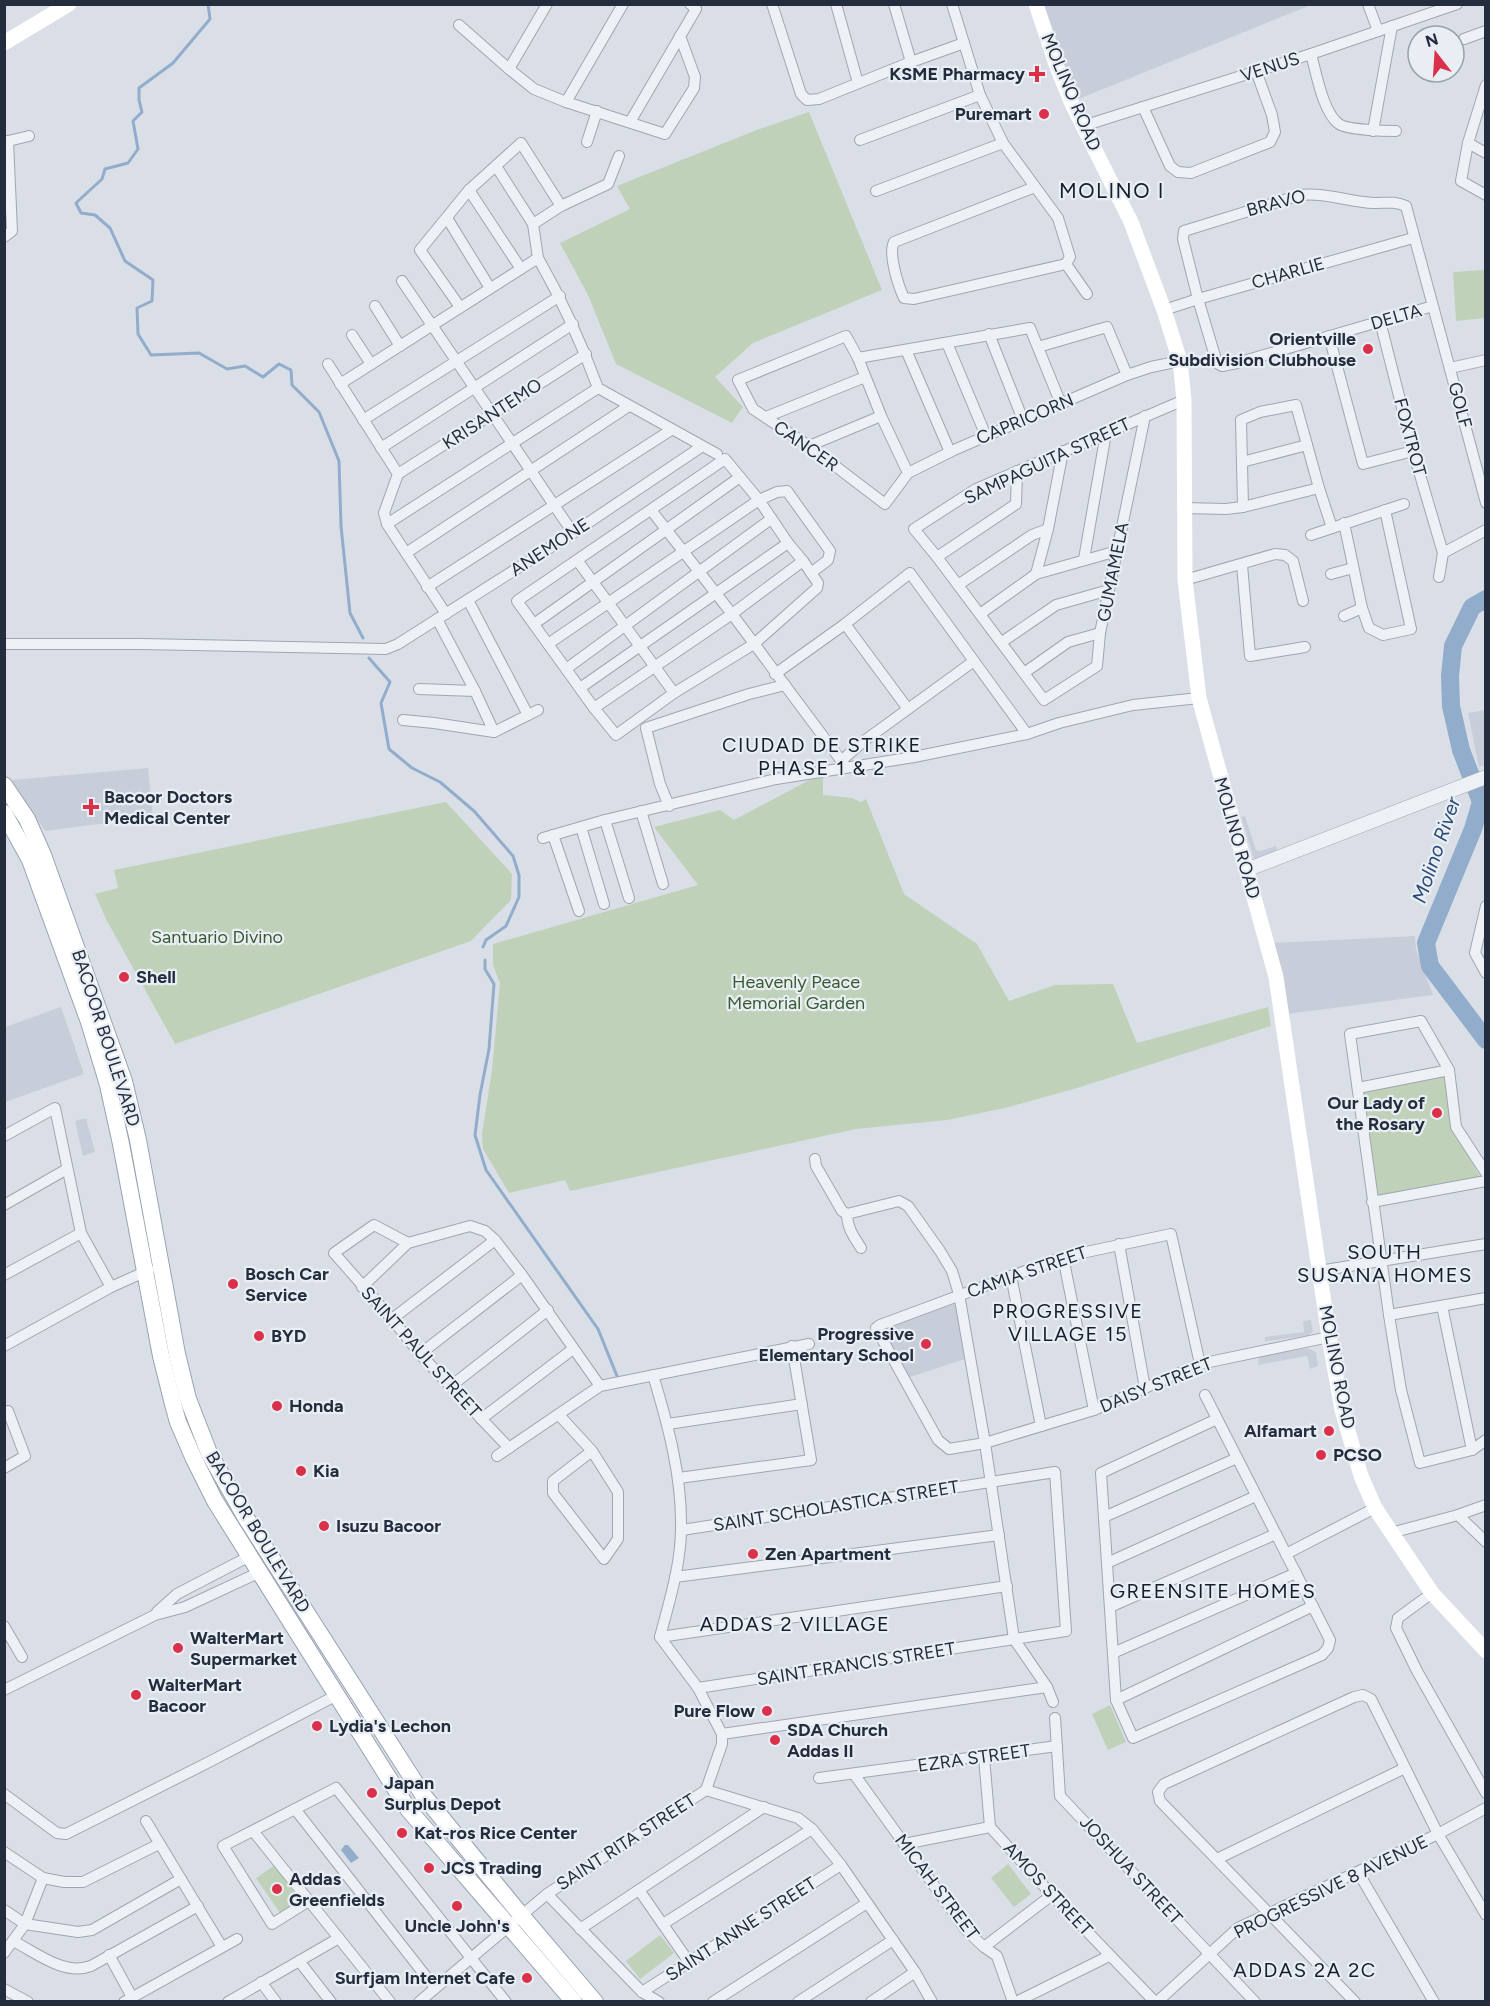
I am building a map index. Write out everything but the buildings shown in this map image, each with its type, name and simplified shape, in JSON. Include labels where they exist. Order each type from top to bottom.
[{"type":"main road","points":[[4,43],[69,4]]},
{"type":"main road","name":"MOLINO ROAD","points":[[1036,4],[1057,67],[1083,126],[1131,222],[1164,310],[1180,361],[1184,400],[1185,580],[1199,698],[1276,977],[1329,1337],[1342,1410],[1361,1476],[1375,1508],[1432,1593],[1485,1652]]},
{"type":"main road","name":"BACOOR BOULEVARD","points":[[4,785],[27,819],[43,855],[123,1081],[138,1140],[161,1356],[178,1422],[204,1480],[408,1809],[595,2001]]},
{"type":"main road","name":"BACOOR BOULEVARD","points":[[4,813],[30,860],[89,1022],[108,1084],[121,1144],[188,1399],[209,1454],[230,1492],[423,1795],[574,2001]]},
{"type":"street","points":[[509,69],[547,4]]},
{"type":"street","points":[[566,102],[623,4]]},
{"type":"street","points":[[772,4],[801,94],[807,100],[819,99],[964,43]]},
{"type":"street","points":[[836,4],[858,83]]},
{"type":"street","points":[[894,4],[911,62]]},
{"type":"street","points":[[952,4],[980,95],[1003,143],[1058,218],[1070,257],[1066,264],[925,297],[910,300],[904,298],[898,284],[891,249],[894,242],[1035,187]]},
{"type":"street","points":[[1368,4],[1378,31]]},
{"type":"street","name":"VENUS","points":[[1083,126],[1311,54],[1457,4]]},
{"type":"street","points":[[630,122],[680,36],[693,7]]},
{"type":"street","points":[[459,25],[534,89],[566,102],[665,134],[694,88],[695,76],[680,36]]},
{"type":"street","points":[[1373,130],[1392,26]]},
{"type":"street","points":[[1466,38],[1485,31]]},
{"type":"street","points":[[1311,54],[1329,112],[1340,125],[1396,131]]},
{"type":"street","points":[[1143,106],[1170,166],[1178,172],[1191,173],[1270,142],[1275,132],[1274,124],[1256,71]]},
{"type":"street","points":[[1485,85],[1483,112],[1468,143],[1461,181],[1485,195]]},
{"type":"street","points":[[860,140],[980,95]]},
{"type":"street","points":[[587,142],[597,111]]},
{"type":"street","points":[[4,237],[12,231],[7,195],[6,142],[29,136]]},
{"type":"street","points":[[460,307],[420,250],[470,190],[521,143],[561,206]]},
{"type":"street","points":[[876,191],[1003,143]]},
{"type":"street","points":[[1468,143],[1485,153]]},
{"type":"street","points":[[533,224],[561,206],[609,184],[619,156]]},
{"type":"street","points":[[496,166],[533,224],[538,258],[573,324],[598,388],[717,454]]},
{"type":"street","points":[[470,190],[521,269]]},
{"type":"street","name":"BRAVO","points":[[1198,299],[1183,239],[1184,231],[1313,193],[1375,203],[1395,201],[1406,206]]},
{"type":"street","name":"GOLF","points":[[1406,206],[1485,503]]},
{"type":"street","points":[[447,218],[490,288]]},
{"type":"street","name":"CHARLIE","points":[[1164,310],[1413,238]]},
{"type":"street","points":[[340,384],[538,258]]},
{"type":"street","points":[[1066,264],[1087,294]]},
{"type":"street","points":[[402,281],[573,533]]},
{"type":"street","points":[[363,420],[560,297]]},
{"type":"street","name":"DELTA","points":[[1198,299],[1217,363],[1221,366],[1433,306]]},
{"type":"street","points":[[375,306],[400,346]]},
{"type":"street","name":"FOXTROT","points":[[1380,321],[1413,451],[1443,553]]},
{"type":"street","points":[[381,448],[573,324]]},
{"type":"street","points":[[1038,347],[1107,327],[1127,375]]},
{"type":"street","points":[[908,473],[881,416],[858,358],[1030,328],[1061,404]]},
{"type":"street","points":[[989,334],[1023,420]]},
{"type":"street","points":[[352,335],[371,364]]},
{"type":"street","name":"CANCER","points":[[858,358],[846,336],[738,380],[753,409],[809,447],[885,504]]},
{"type":"street","points":[[1329,336],[1363,464],[1413,451]]},
{"type":"street","points":[[947,343],[986,436]]},
{"type":"street","points":[[906,351],[950,452]]},
{"type":"street","name":"KRISANTEMO","points":[[398,474],[586,354]]},
{"type":"street","points":[[1450,368],[1485,360]]},
{"type":"street","name":"CAPRICORN","points":[[885,504],[908,473],[950,452],[1127,375],[1180,361]]},
{"type":"street","points":[[328,363],[398,474],[384,513],[387,524],[427,587],[494,732]]},
{"type":"street","points":[[766,417],[866,377]]},
{"type":"street","points":[[387,524],[598,388]]},
{"type":"street","name":"SAMPAGUITA STREET","points":[[937,557],[914,529],[976,489],[1184,400]]},
{"type":"street","points":[[1243,507],[1241,420],[1260,412],[1296,405],[1332,528]]},
{"type":"street","points":[[406,553],[629,406]]},
{"type":"street","points":[[809,447],[881,416]]},
{"type":"street","name":"GUMAMELA","points":[[1024,673],[1044,700],[1097,666],[1100,633],[1145,416]]},
{"type":"street","points":[[427,587],[671,430]]},
{"type":"street","points":[[1084,559],[1106,433]]},
{"type":"street","points":[[1242,462],[1307,446]]},
{"type":"street","name":"ANEMONE","points":[[4,644],[141,644],[375,649],[398,644],[573,533],[701,447]]},
{"type":"street","points":[[1036,574],[1048,530],[1063,451]]},
{"type":"street","points":[[725,459],[759,500],[818,583],[817,588],[754,644],[674,693],[616,735],[594,708],[518,601],[725,459]]},
{"type":"street","points":[[1017,471],[1016,504],[937,557],[1024,673],[1068,642],[1100,633]]},
{"type":"street","points":[[534,624],[740,477]]},
{"type":"street","points":[[1184,508],[1243,507],[1319,488]]},
{"type":"street","points":[[548,644],[759,500],[777,492],[787,491],[830,551],[828,561],[811,573]]},
{"type":"street","points":[[1311,535],[1404,504]]},
{"type":"street","points":[[651,510],[844,764]]},
{"type":"street","points":[[1344,523],[1362,608],[1369,628],[1383,635],[1411,629],[1385,510]]},
{"type":"street","points":[[566,669],[771,519]]},
{"type":"street","points":[[958,585],[1032,535],[1048,530]]},
{"type":"street","points":[[1439,577],[1443,553],[1485,530]]},
{"type":"street","points":[[580,688],[788,543]]},
{"type":"street","points":[[980,614],[1036,574],[1117,551]]},
{"type":"street","points":[[1185,580],[1275,554],[1285,555],[1293,561],[1303,601]]},
{"type":"street","points":[[577,560],[674,693]]},
{"type":"street","points":[[594,708],[732,614],[803,561]]},
{"type":"street","points":[[1242,565],[1250,656],[1305,647]]},
{"type":"street","points":[[1331,574],[1353,568]]},
{"type":"street","points":[[775,674],[845,624],[910,573],[1027,734]]},
{"type":"street","points":[[1002,642],[1056,605],[1109,590]]},
{"type":"street","points":[[403,720],[494,732],[533,712],[468,600]]},
{"type":"street","points":[[1344,616],[1362,608]]},
{"type":"street","points":[[845,624],[908,710]]},
{"type":"street","points":[[844,764],[864,741],[974,661]]},
{"type":"street","points":[[669,806],[660,784],[646,728],[749,693],[785,685]]},
{"type":"street","points":[[419,689],[475,692]]},
{"type":"street","points":[[579,911],[548,837],[641,811],[844,764],[914,757],[1027,734],[1059,723],[1133,705],[1199,698]]},
{"type":"street","points":[[1246,870],[1485,777]]},
{"type":"street","points":[[641,811],[663,884]]},
{"type":"street","points":[[605,820],[629,898]]},
{"type":"street","points":[[581,827],[604,903]]},
{"type":"street","points":[[1485,906],[1475,953],[1485,973]]},
{"type":"street","points":[[1485,1173],[1456,1127],[1449,1070],[1421,1022],[1350,1034],[1380,1262],[1401,1389],[1420,1463],[1472,1450],[1485,1440]]},
{"type":"street","points":[[1358,1088],[1449,1070]]},
{"type":"street","points":[[4,1136],[55,1108],[81,1233],[111,1287]]},
{"type":"street","points":[[815,1159],[816,1166],[842,1211],[847,1214],[899,1201],[908,1206],[952,1271],[959,1294]]},
{"type":"street","points":[[4,1205],[67,1169]]},
{"type":"street","points":[[1372,1202],[1485,1181]]},
{"type":"street","points":[[847,1214],[847,1222],[861,1248]]},
{"type":"street","name":"SAINT PAUL STREET","points":[[408,1243],[374,1224],[334,1253],[420,1354],[509,1448]]},
{"type":"street","points":[[362,1287],[408,1243],[470,1226],[485,1231],[495,1240],[522,1275],[600,1386]]},
{"type":"street","points":[[4,1275],[81,1233]]},
{"type":"street","name":"CAMIA STREET","points":[[1014,1639],[985,1443],[959,1294],[1063,1257],[1171,1234],[1200,1364]]},
{"type":"street","points":[[392,1319],[495,1240]]},
{"type":"street","points":[[1119,1244],[1145,1388]]},
{"type":"street","points":[[1319,1271],[1485,1244]]},
{"type":"street","points":[[1063,1257],[1094,1410]]},
{"type":"street","points":[[4,1347],[111,1287],[153,1269]]},
{"type":"street","points":[[420,1354],[522,1275]]},
{"type":"street","points":[[1011,1276],[1041,1426]]},
{"type":"street","name":"DAISY STREET","points":[[959,1294],[876,1328],[938,1440],[949,1449],[985,1443],[1094,1410],[1200,1364],[1329,1337]]},
{"type":"street","points":[[1389,1315],[1485,1298]]},
{"type":"street","points":[[1442,1306],[1472,1450]]},
{"type":"street","points":[[452,1386],[548,1311]]},
{"type":"street","points":[[497,1456],[600,1386],[809,1344]]},
{"type":"street","points":[[679,1478],[811,1460],[792,1346]]},
{"type":"street","points":[[481,1419],[573,1349]]},
{"type":"street","points":[[653,1375],[668,1424],[679,1478],[682,1530],[675,1577],[660,1637]]},
{"type":"street","points":[[1205,1395],[1330,1640],[1328,1648],[1322,1654],[1133,1738],[1116,1700],[1101,1473],[1217,1419]]},
{"type":"street","points":[[668,1424],[802,1404]]},
{"type":"street","points":[[4,1468],[25,1456],[10,1410]]},
{"type":"street","points":[[559,1415],[592,1450],[618,1492],[618,1539],[604,1559],[553,1493],[553,1481],[592,1450]]},
{"type":"street","points":[[1104,1517],[1237,1458]]},
{"type":"street","name":"SAINT SCHOLASTICA STREET","points":[[682,1530],[1055,1472],[1066,1631],[1014,1639]]},
{"type":"street","points":[[1107,1563],[1256,1496]]},
{"type":"street","points":[[1391,1533],[1458,1515],[1485,1505]]},
{"type":"street","points":[[1286,1554],[1375,1508]]},
{"type":"street","points":[[1458,1515],[1485,1542]]},
{"type":"street","points":[[1110,1607],[1276,1534]]},
{"type":"street","points":[[675,1577],[999,1535]]},
{"type":"street","points":[[155,1614],[177,1594],[250,1556]]},
{"type":"street","points":[[4,1690],[155,1614],[185,1607],[260,1572]]},
{"type":"street","points":[[1113,1653],[1296,1573]]},
{"type":"street","points":[[194,1586],[200,1599]]},
{"type":"street","points":[[660,1637],[1007,1586]]},
{"type":"street","points":[[1432,1593],[1398,1618],[1396,1628],[1417,1671],[1485,1793]]},
{"type":"street","points":[[1116,1700],[1313,1605]]},
{"type":"street","points":[[4,1626],[22,1657]]},
{"type":"street","points":[[660,1637],[698,1688],[722,1734],[722,1744],[713,1764],[706,1790],[798,1818],[812,1829],[841,1865],[915,1972],[932,2001]]},
{"type":"street","points":[[1014,1639],[1047,1687],[1053,1702]]},
{"type":"street","name":"SAINT FRANCIS STREET","points":[[698,1688],[1014,1639]]},
{"type":"street","points":[[722,1734],[1047,1687]]},
{"type":"street","points":[[4,1794],[57,1833],[66,1834],[337,1695]]},
{"type":"street","points":[[1355,2001],[1160,1801],[1158,1792],[1164,1784],[1354,1697],[1363,1695],[1371,1699],[1438,1834],[1485,1915]]},
{"type":"street","name":"JOSHUA STREET","points":[[1055,1718],[1060,1796],[1255,2001]]},
{"type":"street","name":"EZRA STREET","points":[[819,1778],[1057,1746]]},
{"type":"street","name":"AMOS STREET","points":[[984,1757],[990,1827],[1109,1956],[1156,2001]]},
{"type":"street","points":[[1217,1859],[1405,1768]]},
{"type":"street","name":"MICAH STREET","points":[[854,1774],[966,1930],[997,1956],[1014,2001]]},
{"type":"street","points":[[309,1901],[272,1924],[223,1846],[336,1788],[500,1999]]},
{"type":"street","name":"SAINT RITA STREET","points":[[418,2001],[547,1894],[706,1790]]},
{"type":"street","points":[[580,1929],[764,1807]]},
{"type":"street","name":"PROGRESSIVE 8 AVENUE","points":[[1156,2001],[1238,1928],[1438,1834],[1485,1808]]},
{"type":"street","points":[[295,1809],[435,1988]]},
{"type":"street","points":[[146,1821],[222,1947]]},
{"type":"street","points":[[904,1844],[990,1827]]},
{"type":"street","points":[[663,1924],[812,1829]]},
{"type":"street","points":[[253,1831],[390,2001]]},
{"type":"street","points":[[4,1852],[43,1878],[64,1882],[83,1882],[159,1844]]},
{"type":"street","name":"SAINT ANNE STREET","points":[[642,1992],[841,1865]]},
{"type":"street","points":[[1358,1872],[1434,2001]]},
{"type":"street","points":[[43,1878],[25,1924],[8,1946],[72,1970],[91,1966],[198,1906]]},
{"type":"street","points":[[4,1910],[25,1924],[78,1932],[92,1930],[181,1879]]},
{"type":"street","points":[[639,1890],[689,1962]]},
{"type":"street","name":"SAINT RITA STREET","points":[[547,1894],[642,1992],[659,2001]]},
{"type":"street","points":[[984,1947],[1052,1896]]},
{"type":"street","points":[[713,2001],[867,1904]]},
{"type":"street","points":[[228,2001],[339,1938]]},
{"type":"street","points":[[109,1955],[128,1999],[237,1939]]},
{"type":"street","points":[[798,2001],[893,1941]]},
{"type":"street","points":[[1014,2001],[1109,1956]]},
{"type":"street","points":[[299,1961],[331,2001]]},
{"type":"street","points":[[871,2001],[915,1972]]},
{"type":"street","points":[[261,1982],[276,2001]]},
{"type":"street","points":[[4,1989],[28,2001]]},
{"type":"shaded area","points":[[1036,5],[1311,5],[1076,100]]},
{"type":"shaded area","points":[[1485,710],[1485,765],[1479,767],[1468,713]]},
{"type":"shaded area","name":"Bacoor Doctors Medical Center","points":[[148,768],[153,817],[45,831],[11,780]]},
{"type":"shaded area","points":[[1245,816],[1256,850],[1276,846],[1277,851],[1254,859],[1241,817]]},
{"type":"shaded area","points":[[1415,936],[1416,949],[1433,995],[1287,1014],[1274,943]]},
{"type":"shaded area","points":[[61,1007],[84,1074],[5,1102],[5,1027]]},
{"type":"shaded area","points":[[86,1118],[95,1152],[83,1156],[75,1121]]},
{"type":"shaded area","name":"Progressive Elementary School","points":[[956,1302],[965,1359],[907,1378],[881,1329]]},
{"type":"shaded area","points":[[1311,1320],[1313,1332],[1307,1336],[1265,1341],[1265,1337],[1304,1332],[1303,1321]]},
{"type":"shaded area","points":[[1307,1348],[1316,1352],[1318,1366],[1310,1369],[1307,1356],[1258,1365],[1259,1357]]},
{"type":"green space","points":[[809,112],[882,290],[753,343],[715,377],[743,407],[732,423],[616,364],[588,295],[560,243],[630,209],[617,186],[754,131]]},
{"type":"green space","points":[[1484,270],[1485,318],[1456,321],[1453,272]]},
{"type":"green space","name":"Heavenly Peace Memorial Garden","points":[[817,776],[823,777],[823,795],[852,798],[861,802],[866,799],[904,894],[977,944],[1009,1001],[1055,985],[1113,984],[1137,1043],[1268,1007],[1271,1026],[1077,1088],[1005,1108],[947,1120],[856,1129],[570,1191],[565,1180],[509,1193],[483,1149],[482,1134],[492,1070],[500,983],[493,965],[493,944],[698,885],[654,827],[720,810],[734,820]]},
{"type":"green space","name":"Santuario Divino","points":[[446,802],[512,874],[511,900],[471,941],[175,1044],[106,919],[95,894],[118,888],[114,870]]},
{"type":"green space","points":[[1444,1075],[1452,1128],[1482,1180],[1378,1197],[1361,1090]]},
{"type":"green space","points":[[1110,1705],[1126,1742],[1108,1750],[1092,1714]]},
{"type":"green space","points":[[1008,1864],[1031,1894],[1014,1907],[991,1878]]},
{"type":"green space","name":"Addas Greenfields","points":[[275,1865],[299,1900],[280,1913],[256,1878]]},
{"type":"green space","points":[[660,1935],[674,1953],[640,1979],[626,1961]]},
{"type":"water","points":[[348,1845],[359,1858],[351,1863],[341,1850]]},
{"type":"waterway","points":[[208,4],[210,19],[173,63],[139,88],[142,112],[133,121],[138,149],[128,163],[105,169],[102,179],[76,203],[81,213],[95,215],[110,228],[125,261],[153,280],[152,301],[137,308],[138,334],[151,355],[199,353],[227,369],[245,366],[263,377],[279,364],[291,370],[292,385],[319,412],[339,461],[341,526],[350,613],[363,638]]},
{"type":"waterway","name":"Molino River","points":[[1486,599],[1472,607],[1453,646],[1450,676],[1451,706],[1461,750],[1481,802],[1473,829],[1426,943],[1430,966],[1486,1040]]},
{"type":"waterway","points":[[369,658],[390,682],[381,703],[389,749],[412,768],[440,782],[474,811],[513,856],[519,875],[519,897],[506,926],[486,940],[483,947]]},
{"type":"waterway","points":[[485,960],[485,969],[494,984],[489,1049],[475,1135],[486,1170],[598,1329],[617,1376]]},
{"type":"place","name":"KSME Pharmacy","points":[[1037,74]]},
{"type":"place","name":"Puremart","points":[[1044,114]]},
{"type":"place","name":"Orientville Subdivision Clubhouse","points":[[1368,349]]},
{"type":"place","name":"Bacoor Doctors Medical Center","points":[[91,807]]},
{"type":"place","name":"Shell","points":[[124,977]]},
{"type":"place","name":"Our Lady of the Rosary","points":[[1437,1113]]},
{"type":"place","name":"Bosch Car Service","points":[[233,1284]]},
{"type":"place","name":"BYD","points":[[259,1336]]},
{"type":"place","name":"Progressive Elementary School","points":[[926,1344]]},
{"type":"place","name":"Honda","points":[[277,1406]]},
{"type":"place","name":"Alfamart","points":[[1329,1431]]},
{"type":"place","name":"PCSO","points":[[1321,1455]]},
{"type":"place","name":"Kia","points":[[301,1471]]},
{"type":"place","name":"Isuzu Bacoor","points":[[324,1526]]},
{"type":"place","name":"Zen Apartment","points":[[753,1554]]},
{"type":"place","name":"WalterMart Supermarket","points":[[178,1648]]},
{"type":"place","name":"WalterMart Bacoor","points":[[136,1695]]},
{"type":"place","name":"Pure Flow","points":[[767,1711]]},
{"type":"place","name":"Lydia's Lechon","points":[[317,1726]]},
{"type":"place","name":"SDA Church Addas II","points":[[775,1740]]},
{"type":"place","name":"Japan Surplus Depot","points":[[372,1793]]},
{"type":"place","name":"Kat-ros Rice Center","points":[[402,1833]]},
{"type":"place","name":"JCS Trading","points":[[429,1868]]},
{"type":"place","name":"Addas Greenfields","points":[[277,1889]]},
{"type":"place","name":"Uncle John's","points":[[457,1906]]},
{"type":"place","name":"Surfjam Internet Cafe","points":[[527,1978]]},
{"type":"district","name":"MOLINO I","points":[[1112,190]]},
{"type":"district","name":"CIUDAD DE STRIKE PHASE 1 & 2","points":[[822,756]]},
{"type":"district","name":"SOUTH SUSANA HOMES","points":[[1385,1264]]},
{"type":"district","name":"PROGRESSIVE VILLAGE 15","points":[[1068,1322]]},
{"type":"district","name":"GREENSITE HOMES","points":[[1213,1591]]},
{"type":"district","name":"ADDAS 2 VILLAGE","points":[[795,1624]]},
{"type":"district","name":"ADDAS 2A 2C","points":[[1305,1970]]}]
